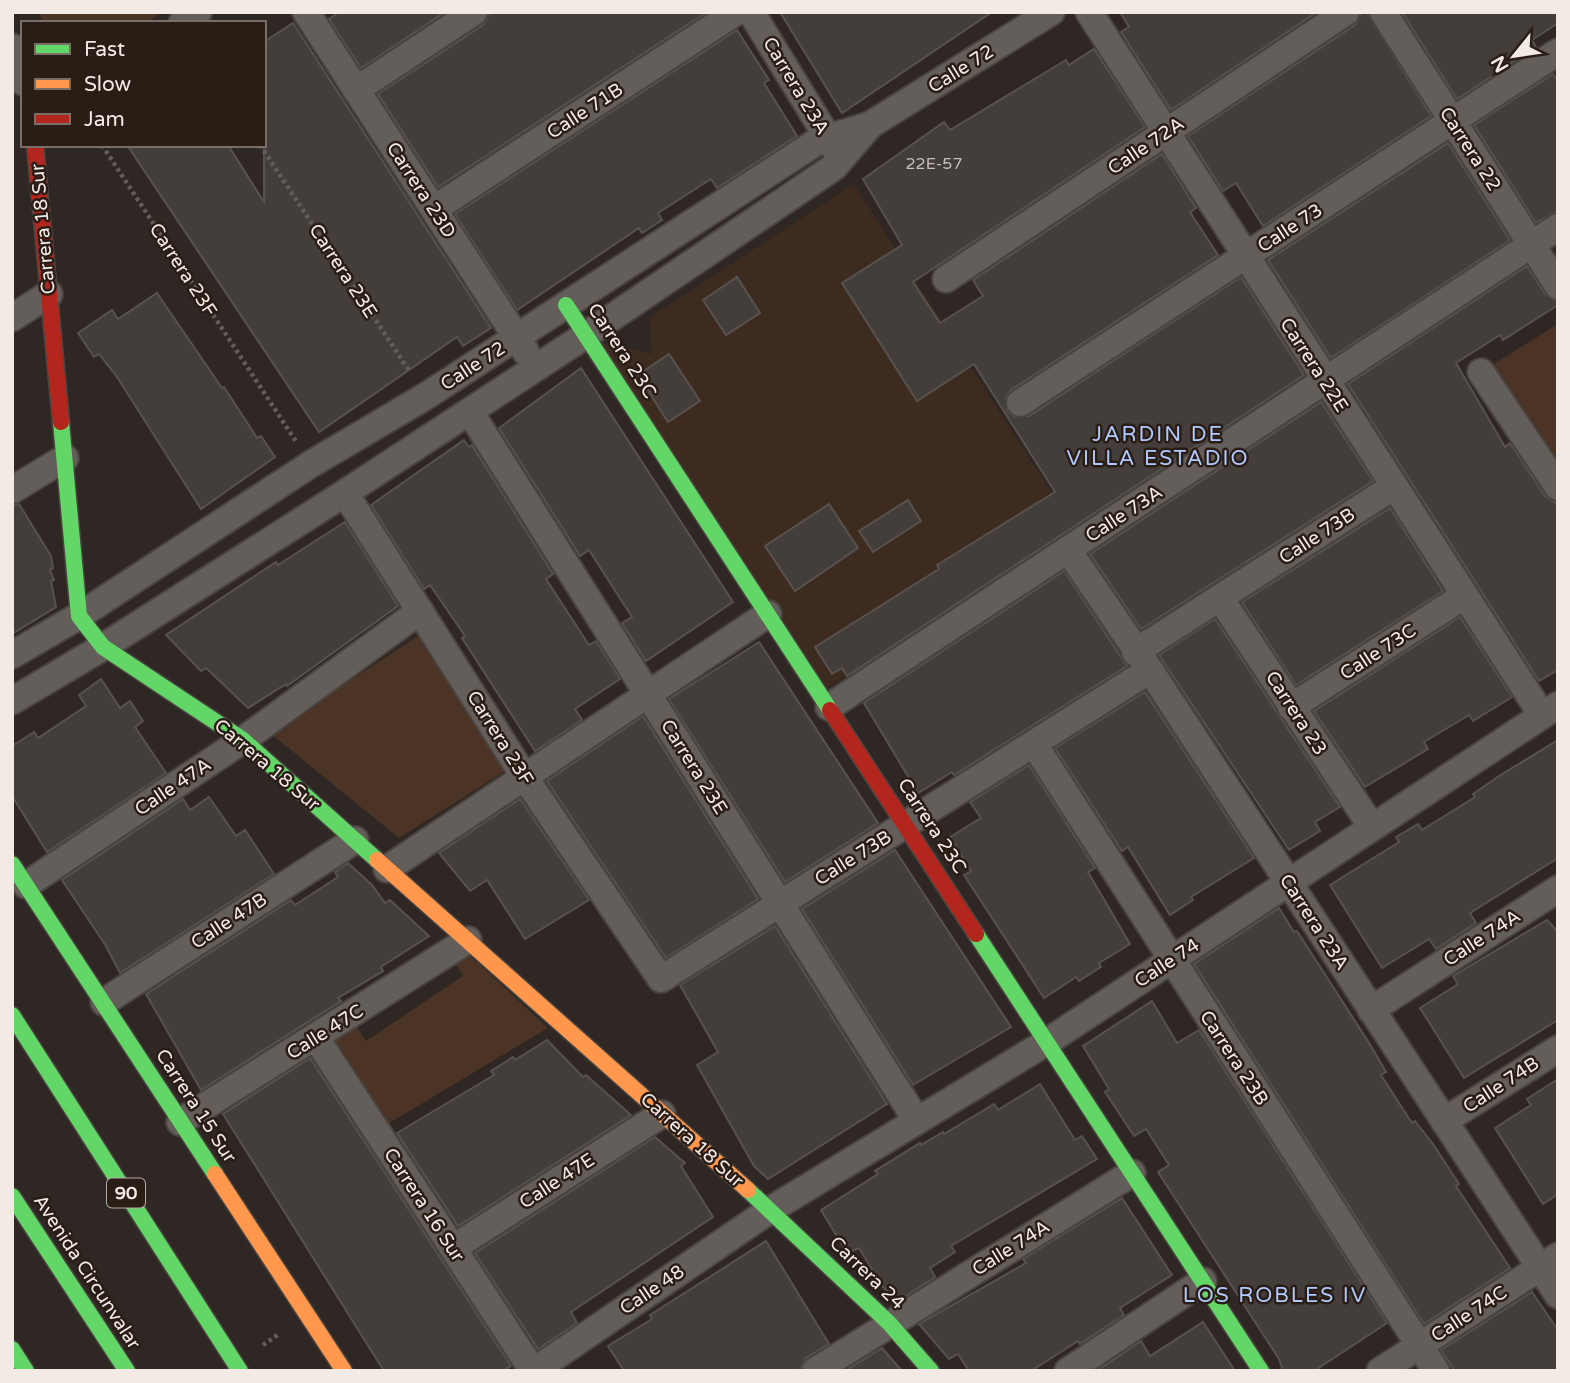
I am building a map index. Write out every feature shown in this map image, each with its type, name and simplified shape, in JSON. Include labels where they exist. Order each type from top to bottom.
[{"type":"main road","name":"Carrera 18 Sur","points":[[35,147],[79,616],[103,647],[243,740],[770,1210]]},
{"type":"main road","name":"Carrera 23C","points":[[566,305],[1261,1371]]},
{"type":"main road","name":"Carrera 15 Sur","points":[[19,875],[344,1371]]},
{"type":"main road","name":"90","points":[[12,1015],[240,1371]]},
{"type":"main road","name":"Avenida Circunvalar","points":[[12,1196],[127,1371]]},
{"type":"main road","name":"Carrera 24","points":[[770,1210],[889,1323],[930,1371]]},
{"type":"main road","points":[[12,1349],[26,1371]]},
{"type":"street","name":"Carrera 23D","points":[[306,12],[536,368]]},
{"type":"street","points":[[356,90],[474,12]]},
{"type":"street","name":"Calle 71B","points":[[433,209],[736,12]]},
{"type":"street","name":"Carrera 23A","points":[[751,12],[834,148]]},
{"type":"street","name":"Calle 72","points":[[834,148],[1051,12]]},
{"type":"street","name":"Carrera 22E","points":[[1089,12],[1464,596],[1550,710]]},
{"type":"street","name":"Calle 72A","points":[[946,279],[1346,12]]},
{"type":"street","name":"Carrera 22","points":[[1383,12],[1558,286]]},
{"type":"street","points":[[12,47],[21,76]]},
{"type":"street","name":"Calle 73","points":[[1020,403],[1558,52]]},
{"type":"street","name":"Calle 72","points":[[12,655],[79,616],[310,464],[426,397],[818,141],[834,148]]},
{"type":"street","name":"Calle 72","points":[[12,701],[103,647],[345,493],[586,335],[834,167],[834,148]]},
{"type":"street","name":"Calle 73A","points":[[829,707],[1558,227]]},
{"type":"street","points":[[12,318],[49,294]]},
{"type":"street","points":[[1480,372],[1558,487]]},
{"type":"street","name":"Carrera 23E","points":[[470,412],[917,1121]]},
{"type":"street","points":[[12,491],[65,458]]},
{"type":"street","name":"Calle 73B","points":[[661,979],[1034,744],[1220,598],[1393,487]]},
{"type":"street","name":"Carrera 23F","points":[[345,493],[524,776],[661,979]]},
{"type":"street","name":"Carrera 23A","points":[[1068,550],[1444,1121],[1549,1263],[1558,1295]]},
{"type":"street","name":"Calle 73C","points":[[1291,707],[1464,596]]},
{"type":"street","name":"Carrera 23","points":[[1220,598],[1371,827]]},
{"type":"street","name":"Calle 47A","points":[[19,875],[243,740],[420,611]]},
{"type":"street","points":[[387,869],[768,614]]},
{"type":"street","name":"Calle 74","points":[[770,1210],[1047,1042],[1550,710]]},
{"type":"street","name":"Carrera 23B","points":[[1034,744],[1436,1371]]},
{"type":"street","name":"Calle 47B","points":[[104,1002],[355,841]]},
{"type":"street","name":"Calle 74A","points":[[1371,1010],[1558,889]]},
{"type":"street","name":"Calle 47C","points":[[180,1122],[468,940]]},
{"type":"street","name":"Carrera 16 Sur","points":[[316,1038],[534,1371]]},
{"type":"street","name":"Calle 74B","points":[[1444,1121],[1558,1049]]},
{"type":"street","name":"Calle 47E","points":[[453,1248],[662,1114]]},
{"type":"street","name":"Calle 74A","points":[[815,1371],[1132,1173]]},
{"type":"street","name":"Calle 48","points":[[534,1371],[770,1210]]},
{"type":"street","name":"Calle 74C","points":[[1380,1371],[1549,1263]]},
{"type":"street","points":[[1068,1371],[1203,1281]]},
{"type":"path","name":"Carrera 23F","points":[[103,147],[310,464]]},
{"type":"path","name":"Carrera 23E","points":[[261,147],[426,397]]},
{"type":"path","points":[[260,1346],[279,1334],[285,1343]]},
{"type":"shaded area","points":[[38,12],[162,12],[148,21],[43,21]]},
{"type":"shaded area","points":[[854,184],[1074,528],[827,688],[601,343],[652,354],[650,317]]},
{"type":"shaded area","points":[[1558,324],[1558,484],[1481,372]]},
{"type":"shaded area","points":[[418,636],[507,770],[399,838],[270,733]]},
{"type":"shaded area","points":[[466,952],[548,1028],[381,1128],[331,1044],[356,1026],[366,1041],[463,976],[454,961]]},
{"type":"building","points":[[339,12],[445,12],[361,68],[329,19]]},
{"type":"building","points":[[490,12],[707,12],[438,187],[378,94],[483,25]]},
{"type":"building","points":[[780,12],[992,12],[842,113]]},
{"type":"building","points":[[1120,12],[1317,12],[1171,110],[1121,32],[1129,27]]},
{"type":"building","points":[[1362,12],[1367,12],[1431,116],[1263,226],[1236,183],[1223,191],[1188,136],[1355,25]]},
{"type":"building","points":[[1402,12],[1558,12],[1558,23],[1532,40],[1536,47],[1457,99]]},
{"type":"building","points":[[293,23],[491,328],[463,346],[457,337],[319,432],[128,147],[229,147],[264,202],[266,41]]},
{"type":"building","points":[[737,30],[769,80],[764,83],[797,136],[717,188],[711,179],[658,213],[662,220],[642,233],[639,228],[517,310],[455,214]]},
{"type":"building","points":[[1094,49],[1145,127],[913,282],[940,323],[983,296],[973,280],[1162,154],[1196,208],[1190,212],[1218,255],[1011,390],[1006,397],[1007,411],[1014,417],[1029,416],[1241,277],[1304,375],[847,676],[842,668],[832,674],[815,647],[939,569],[937,565],[1055,492],[974,364],[917,401],[842,283],[902,245],[863,179],[944,122],[950,130],[1066,60],[1069,65]]},
{"type":"building","points":[[1553,74],[1558,81],[1558,211],[1536,223],[1474,125]]},
{"type":"building","points":[[1448,143],[1510,240],[1331,358],[1268,260]]},
{"type":"building","points":[[1527,266],[1545,294],[1558,302],[1558,305],[1503,340],[1500,335],[1456,363],[1505,447],[1510,443],[1545,496],[1558,505],[1558,670],[1539,681],[1348,384]]},
{"type":"building","points":[[737,277],[760,313],[726,335],[703,300]]},
{"type":"building","points":[[157,293],[257,438],[261,436],[275,457],[201,509],[117,377],[99,354],[94,357],[78,333],[112,310],[118,319]]},
{"type":"building","points":[[669,354],[700,401],[668,422],[638,375]]},
{"type":"building","points":[[581,368],[733,602],[646,661],[622,623],[632,617],[589,550],[580,556],[499,428]]},
{"type":"building","points":[[1321,402],[1373,481],[1141,629],[1090,554]]},
{"type":"building","points":[[464,440],[469,447],[472,445],[553,574],[546,579],[589,645],[596,641],[620,679],[575,709],[582,720],[535,751],[462,638],[465,636],[430,585],[424,589],[371,505]]},
{"type":"building","points":[[908,500],[921,521],[873,552],[859,531]]},
{"type":"building","points":[[19,504],[51,556],[53,568],[50,570],[54,580],[51,581],[56,607],[12,634],[12,506]]},
{"type":"building","points":[[829,504],[858,548],[795,591],[765,546]]},
{"type":"building","points":[[1390,508],[1443,591],[1296,685],[1242,602]]},
{"type":"building","points":[[345,522],[398,606],[287,686],[286,684],[248,708],[206,668],[201,671],[166,635],[276,562],[278,565]]},
{"type":"building","points":[[1064,571],[1127,666],[954,775],[952,772],[918,793],[864,703]]},
{"type":"building","points":[[1460,617],[1512,697],[1473,721],[1469,715],[1424,742],[1428,749],[1365,787],[1314,711]]},
{"type":"building","points":[[1215,619],[1340,807],[1315,822],[1320,831],[1289,850],[1159,655]]},
{"type":"building","points":[[759,642],[878,823],[785,882],[669,699]]},
{"type":"building","points":[[101,679],[120,708],[130,701],[143,721],[135,727],[166,773],[47,852],[12,796],[12,746],[34,732],[38,738],[86,706],[79,695]]},
{"type":"building","points":[[1145,692],[1254,858],[1191,897],[1193,900],[1170,915],[1128,847],[1122,851],[1055,748]]},
{"type":"building","points":[[643,716],[758,899],[666,958],[547,781]]},
{"type":"building","points":[[1558,740],[1558,858],[1470,913],[1476,923],[1436,949],[1429,939],[1382,968],[1330,885],[1399,842],[1396,837],[1418,824],[1422,830],[1475,797],[1473,794],[1499,776]]},
{"type":"building","points":[[1029,765],[1095,868],[1088,872],[1130,944],[1099,963],[1101,967],[1079,981],[1076,977],[1044,998],[964,875],[971,871],[950,837],[981,818],[970,802]]},
{"type":"building","points":[[209,797],[236,836],[245,830],[274,874],[120,973],[106,946],[62,880],[183,799],[190,810]]},
{"type":"building","points":[[520,799],[589,900],[525,939],[487,880],[470,891],[439,853]]},
{"type":"building","points":[[895,850],[1011,1027],[913,1085],[802,909]]},
{"type":"building","points":[[348,863],[372,885],[385,903],[390,900],[429,936],[381,967],[383,971],[338,998],[341,1001],[201,1090],[146,994],[291,900],[295,905],[338,877],[335,872]]},
{"type":"building","points":[[1279,908],[1294,932],[1297,931],[1371,1046],[1386,1072],[1381,1075],[1412,1123],[1415,1121],[1433,1144],[1459,1184],[1456,1186],[1510,1268],[1424,1324],[1194,964]]},
{"type":"building","points":[[1547,920],[1558,932],[1558,1020],[1464,1078],[1420,1008],[1458,984],[1453,976]]},
{"type":"building","points":[[775,926],[887,1104],[768,1179],[754,1166],[697,1065],[718,1052],[680,985]]},
{"type":"building","points":[[1152,1001],[1177,1043],[1199,1030],[1387,1323],[1314,1371],[1283,1371],[1279,1359],[1158,1172],[1169,1165],[1146,1129],[1134,1136],[1105,1092],[1109,1089],[1083,1046]]},
{"type":"building","points":[[547,1040],[583,1077],[586,1075],[631,1115],[458,1226],[397,1133],[494,1075],[491,1071],[513,1057],[515,1060]]},
{"type":"building","points":[[310,1058],[511,1366],[503,1371],[384,1371],[223,1114]]},
{"type":"building","points":[[1558,1079],[1558,1194],[1543,1204],[1495,1128],[1531,1105],[1527,1099]]},
{"type":"building","points":[[1040,1084],[1075,1140],[1082,1136],[1097,1159],[951,1246],[955,1252],[930,1268],[935,1277],[898,1301],[883,1287],[859,1248],[847,1253],[821,1210],[878,1174],[875,1171],[920,1143],[921,1145],[943,1132],[944,1134],[994,1104],[998,1110]]},
{"type":"building","points":[[655,1137],[685,1163],[681,1166],[713,1217],[571,1312],[577,1323],[538,1349],[475,1253]]},
{"type":"building","points":[[1122,1198],[1172,1275],[1120,1308],[1124,1315],[1080,1344],[1078,1341],[1031,1371],[969,1371],[958,1354],[949,1359],[919,1324],[1026,1263],[1023,1259]]},
{"type":"building","points":[[766,1241],[829,1344],[806,1358],[799,1371],[624,1371],[608,1346],[652,1319],[650,1315]]},
{"type":"building","points":[[1532,1292],[1558,1330],[1558,1371],[1455,1371],[1441,1350]]},
{"type":"building","points":[[1203,1322],[1235,1371],[1097,1371],[1141,1341],[1150,1356]]},
{"type":"building","points":[[882,1348],[902,1371],[845,1371]]},
{"type":"traffic: fast","points":[[566,305],[830,710]]},
{"type":"traffic: fast","points":[[61,422],[79,616],[103,647],[243,740],[377,860]]},
{"type":"traffic: fast","points":[[12,864],[215,1174]]},
{"type":"traffic: fast","points":[[976,934],[1261,1371]]},
{"type":"traffic: fast","points":[[12,1015],[240,1371]]},
{"type":"traffic: fast","points":[[748,1190],[889,1323],[931,1371]]},
{"type":"traffic: fast","points":[[12,1196],[127,1371]]},
{"type":"traffic: fast","points":[[12,1349],[26,1371]]},
{"type":"traffic: slow","points":[[377,860],[748,1190]]},
{"type":"traffic: slow","points":[[215,1174],[344,1371]]},
{"type":"traffic: jam","points":[[35,147],[61,422]]},
{"type":"traffic: jam","points":[[830,710],[976,934]]},
{"type":"district","name":"JARDIN DE VILLA ESTADIO","points":[[1158,446]]},
{"type":"district","name":"LOS ROBLES IV","points":[[1275,1295]]}]
